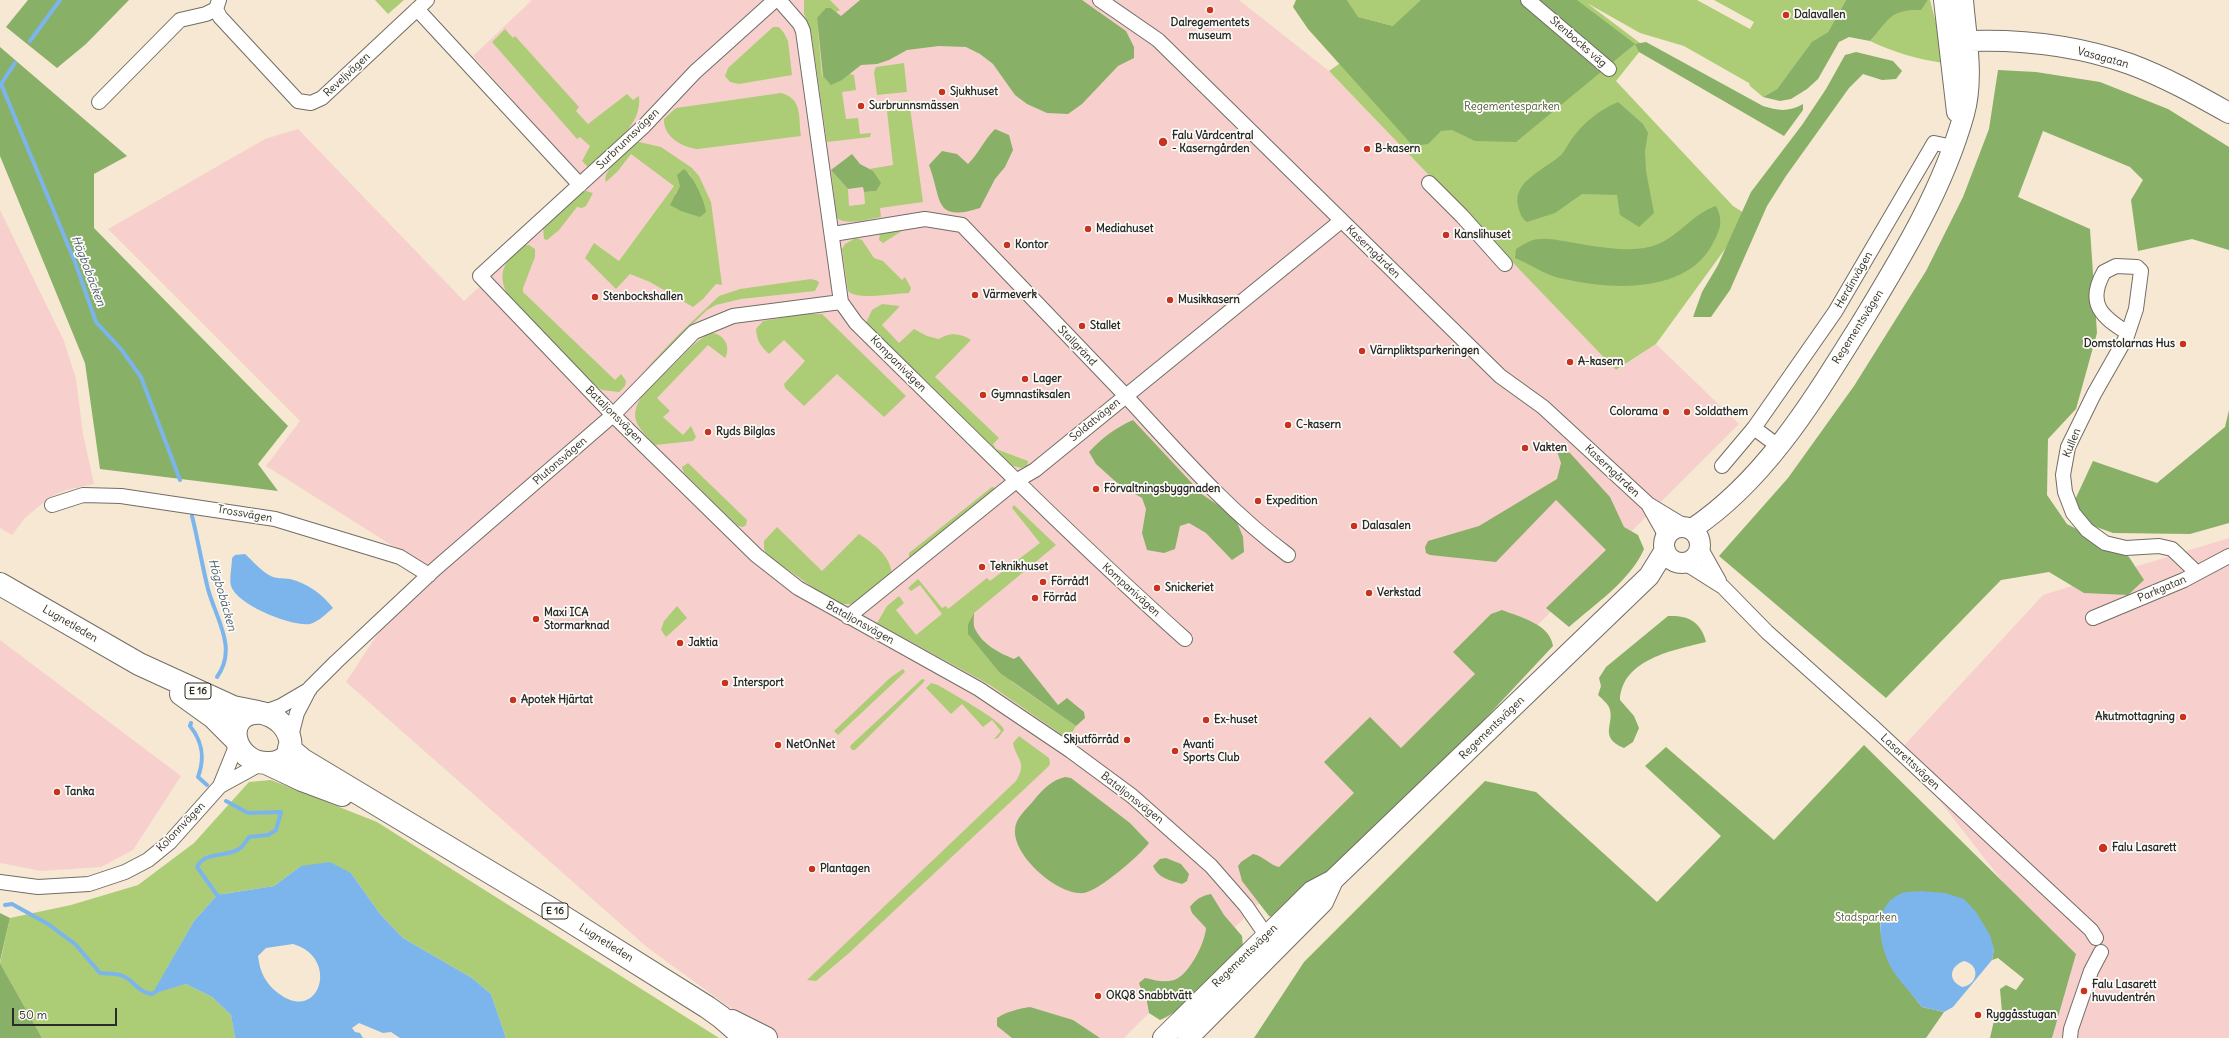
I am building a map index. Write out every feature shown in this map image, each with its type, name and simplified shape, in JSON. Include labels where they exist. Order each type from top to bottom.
[{"type":"highway","name":"Lugnetleden","points":[[0,584],[139,664],[233,707],[260,713]]},
{"type":"highway","name":"Lugnetleden","points":[[139,664],[213,717],[236,742]]},
{"type":"highway","points":[[236,742],[235,730],[240,721],[245,716],[260,713]]},
{"type":"highway","name":"E 16","points":[[260,713],[280,720],[289,732],[290,744]]},
{"type":"highway","name":"E 16","points":[[236,742],[246,756],[264,763]]},
{"type":"highway","name":"Lugnetleden","points":[[290,744],[303,760],[546,906],[721,1017],[766,1038]]},
{"type":"highway","points":[[264,763],[280,760],[290,744]]},
{"type":"highway","name":"Lugnetleden","points":[[264,763],[302,780],[386,810]]},
{"type":"highway","name":"Lugnetleden","points":[[721,1017],[745,1038]]},
{"type":"main road","name":"Regementsvägen","points":[[1695,537],[1778,446],[1825,382],[1889,277],[1929,206],[1953,147],[1967,96],[1959,42],[1944,0]]},
{"type":"main road","name":"Regementsvägen","points":[[1959,42],[1963,0]]},
{"type":"main road","name":"Vasagatan","points":[[1959,42],[2033,43],[2106,56],[2155,74],[2229,113]]},
{"type":"main road","points":[[1678,526],[1695,537],[1695,558],[1683,563],[1670,558],[1665,543],[1678,526]]},
{"type":"main road","name":"Regementsvägen","points":[[1163,1038],[1271,941],[1323,902],[1333,880],[1649,576],[1665,543]]},
{"type":"main road","name":"Regementsvägen","points":[[1649,576],[1683,563]]},
{"type":"main road","name":"Regementsvägen","points":[[1188,1038],[1271,941]]},
{"type":"street","name":"Surbrunnsvägen","points":[[480,276],[644,126],[695,72],[775,0]]},
{"type":"street","name":"Kompanivägen","points":[[780,0],[804,31],[833,234],[841,302],[856,323],[1016,481],[1111,573],[1185,639]]},
{"type":"street","name":"Kaserngården","points":[[1100,0],[1158,40],[1262,140],[1341,221],[1500,376],[1543,407],[1648,504],[1695,537]]},
{"type":"street","name":"Stenbocks väg","points":[[1528,0],[1608,69]]},
{"type":"street","name":"Reveljvägen","points":[[218,4],[220,16],[298,100],[311,103],[322,98],[422,4],[580,185]]},
{"type":"street","points":[[100,102],[180,20],[206,14],[218,4]]},
{"type":"street","name":"Herdinvägen","points":[[1722,466],[1754,428],[1836,312],[1934,143],[1953,147]]},
{"type":"street","points":[[1429,183],[1462,216],[1504,264]]},
{"type":"street","name":"Stallgränd","points":[[833,234],[925,219],[962,225],[1125,396],[1175,452],[1261,535],[1288,555]]},
{"type":"street","name":"Soldatvägen","points":[[848,617],[1016,481],[1035,470],[1341,221]]},
{"type":"street","name":"Kullen","points":[[2128,333],[2106,319],[2097,300],[2096,290],[2104,272],[2116,266],[2137,267],[2141,271],[2136,309],[2128,333],[2094,394],[2068,447],[2063,475],[2065,492],[2073,513],[2087,530],[2105,542],[2126,548],[2159,546],[2172,549],[2197,573]]},
{"type":"street","name":"Bataljonsvägen","points":[[480,276],[613,415],[756,555],[798,588],[979,689],[1072,751],[1132,796],[1211,866],[1246,906],[1271,941]]},
{"type":"street","name":"Plutonsvägen","points":[[260,713],[281,706],[310,688],[429,575],[613,415],[694,332],[733,316],[841,302]]},
{"type":"street","points":[[1754,428],[1778,446]]},
{"type":"street","name":"Trossvägen","points":[[52,505],[83,495],[121,496],[275,519],[400,557],[429,575]]},
{"type":"street","name":"Kaserngården","points":[[1648,504],[1665,543]]},
{"type":"street","name":"Lasarettsvägen","points":[[1695,537],[1722,587]]},
{"type":"street","name":"Parkgatan","points":[[2093,618],[2197,573],[2229,556]]},
{"type":"street","name":"Lasarettsvägen","points":[[1683,563],[1722,587],[1767,632],[2091,930],[2096,938]]},
{"type":"street","name":"Plutonsvägen","points":[[290,744],[297,713],[310,688]]},
{"type":"street","name":"Kolonnvägen","points":[[220,786],[236,742]]},
{"type":"street","name":"Kolonnvägen","points":[[0,883],[38,887],[89,884],[125,872],[148,860],[170,842],[220,786],[264,763]]},
{"type":"street","points":[[2070,1038],[2071,1029],[2091,972],[2102,952]]},
{"type":"shaded area","points":[[532,0],[1239,0],[1329,71],[1617,370],[1656,344],[1739,424],[1124,1038],[772,1038],[648,948],[346,682],[423,565],[266,466],[300,421],[108,229],[265,139],[298,129],[464,301],[589,185],[473,56]]},
{"type":"shaded area","points":[[0,210],[64,341],[76,379],[83,434],[94,484],[66,490],[50,497],[25,518],[12,535],[0,528]]},
{"type":"shaded area","name":"Falu Lasarett","points":[[2229,538],[2229,1038],[2054,1038],[2046,1030],[2053,946],[1900,750],[2043,595]]},
{"type":"shaded area","points":[[0,640],[181,776],[133,850],[101,867],[41,871],[0,863]]},
{"type":"green space","points":[[28,0],[129,0],[86,44],[57,68],[6,27]]},
{"type":"green space","points":[[375,0],[404,0],[388,14]]},
{"type":"green space","points":[[804,0],[830,0],[840,10],[836,12],[831,8],[817,18],[822,76],[842,80],[849,74],[854,75],[856,90],[842,92],[846,119],[858,118],[860,134],[871,133],[870,137],[827,142],[811,31],[804,14]]},
{"type":"green space","points":[[860,0],[1082,0],[1126,31],[1134,47],[1134,58],[1118,66],[1082,104],[1068,114],[1047,113],[1027,104],[1015,95],[993,64],[980,54],[966,47],[939,46],[907,50],[889,60],[877,64],[861,65],[842,80],[831,85],[823,76],[817,18],[826,8],[831,8],[841,16]]},
{"type":"green space","points":[[1296,0],[1347,0],[1358,17],[1393,26],[1421,0],[1577,0],[1635,44],[1516,142],[1475,141],[1452,130],[1441,131],[1428,144],[1413,146],[1308,29],[1293,7]]},
{"type":"green space","name":"Regementesparken","points":[[1347,0],[1697,0],[1750,29],[1754,22],[1714,0],[1846,0],[1828,32],[1812,43],[1777,89],[1763,97],[1750,86],[1749,83],[1684,46],[1640,33],[1587,3],[1644,46],[1616,81],[1733,206],[1749,216],[1656,344],[1616,370],[1329,71],[1393,26],[1357,17]]},
{"type":"green space","points":[[1846,0],[1928,0],[1921,10],[1910,10],[1896,14],[1886,22],[1870,41],[1849,37],[1839,42],[1818,79],[1807,89],[1791,99],[1780,101],[1763,97],[1777,89],[1812,42],[1828,32]]},
{"type":"green space","points":[[1928,0],[1930,0],[1946,62],[1943,63],[1896,52],[1870,41],[1895,14],[1909,10],[1920,10]]},
{"type":"green space","points":[[773,27],[779,27],[788,41],[792,75],[739,84],[730,82],[725,76],[728,68]]},
{"type":"green space","points":[[505,29],[513,38],[515,36],[579,107],[576,111],[588,124],[627,94],[633,100],[639,96],[639,107],[630,127],[614,145],[588,167],[582,161],[590,146],[580,137],[577,139],[492,42]]},
{"type":"green space","points":[[1646,42],[1763,106],[1783,110],[1798,107],[1803,104],[1803,110],[1784,136],[1639,52],[1635,44]]},
{"type":"green space","points":[[0,47],[127,156],[94,174],[94,228],[288,426],[258,464],[278,491],[100,469],[85,363],[0,156]]},
{"type":"green space","points":[[1856,52],[1893,61],[1902,71],[1896,79],[1882,80],[1863,74],[1849,88],[1786,176],[1767,206],[1730,290],[1711,317],[1693,317],[1702,292],[1718,265],[1751,192],[1802,125],[1826,89],[1845,55]]},
{"type":"green space","points":[[904,63],[907,92],[877,95],[874,72],[876,67]]},
{"type":"green space","points":[[1998,70],[2036,72],[2100,82],[2168,109],[2229,147],[2229,250],[2192,239],[2138,251],[2131,200],[2143,180],[2130,167],[2043,131],[2018,197],[2090,229],[2097,333],[2076,409],[2048,439],[2047,495],[2067,524],[2129,557],[2144,580],[2128,595],[2084,593],[2049,572],[2001,580],[1886,698],[1719,556],[1788,478],[1854,386],[1926,271],[1963,197],[1989,129]]},
{"type":"green space","points":[[781,93],[793,99],[796,104],[799,115],[801,136],[698,149],[680,144],[670,136],[665,125],[664,119],[676,108]]},
{"type":"green space","points":[[909,100],[923,202],[880,208],[881,217],[852,222],[846,222],[837,218],[831,170],[848,189],[849,206],[865,204],[864,192],[876,191],[873,171],[869,169],[893,165],[886,102]]},
{"type":"green space","points":[[1618,102],[1643,124],[1648,133],[1645,151],[1646,171],[1654,213],[1639,227],[1620,215],[1617,195],[1582,194],[1555,213],[1527,222],[1519,211],[1518,197],[1520,189],[1532,176],[1564,152],[1576,134],[1586,123],[1604,109]]},
{"type":"green space","points":[[995,129],[1009,135],[1013,150],[1005,167],[995,179],[980,208],[965,212],[954,212],[947,210],[938,198],[929,165],[942,151],[957,154],[968,164]]},
{"type":"green space","points":[[639,142],[661,147],[692,168],[699,176],[711,202],[722,285],[716,284],[703,299],[693,307],[650,282],[630,274],[616,289],[585,258],[594,243],[619,261],[674,186],[631,154],[618,171],[606,182],[606,177],[612,166],[623,154]],"holes":[[[689,173],[696,187],[675,194]]]},
{"type":"green space","points":[[852,154],[860,164],[873,171],[881,183],[876,191],[864,192],[863,187],[848,189],[831,170]]},
{"type":"green space","points":[[684,169],[695,183],[705,207],[706,212],[700,217],[681,211],[670,205],[680,186],[677,175]]},
{"type":"green space","points":[[586,191],[593,193],[586,206],[582,208],[577,207],[559,230],[547,240],[544,239],[543,228],[580,193]]},
{"type":"green space","points":[[1716,206],[1720,217],[1720,226],[1712,245],[1701,260],[1686,271],[1669,279],[1650,284],[1611,286],[1574,281],[1553,276],[1515,258],[1516,249],[1537,239],[1552,239],[1617,249],[1638,249],[1649,247],[1659,244],[1675,234],[1699,215]]},
{"type":"green space","points":[[905,229],[883,243],[879,240],[880,233]]},
{"type":"green space","points":[[856,238],[862,240],[874,258],[883,261],[902,280],[905,277],[911,288],[909,293],[860,296],[848,291],[842,249],[845,244]]},
{"type":"green space","points":[[523,245],[529,245],[535,249],[535,257],[523,288],[523,292],[615,380],[621,374],[626,381],[625,386],[619,392],[602,390],[595,385],[514,305],[508,296],[503,280],[505,266],[515,252]]},
{"type":"green space","points":[[811,279],[818,281],[819,283],[815,291],[741,299],[716,305],[707,310],[642,373],[678,335],[719,296],[740,289]]},
{"type":"green space","points":[[882,304],[900,306],[882,325],[899,343],[914,329],[927,336],[939,339],[947,335],[955,334],[971,340],[935,377],[999,438],[993,444],[996,449],[1028,461],[1027,466],[1021,468],[1009,465],[866,323],[872,310]]},
{"type":"green space","points":[[804,314],[822,314],[906,396],[884,417],[837,374],[804,406],[785,388],[784,384],[805,361],[784,340],[769,354],[760,343],[756,329],[763,321]]},
{"type":"green space","points":[[709,333],[714,333],[722,337],[725,341],[727,345],[727,353],[725,358],[708,345],[657,398],[670,411],[663,417],[683,435],[691,426],[696,437],[693,441],[655,445],[637,423],[635,411],[638,404],[642,396],[692,346]]},
{"type":"green space","points":[[2229,410],[2229,523],[2190,534],[2113,533],[2088,524],[2074,502],[2093,461],[2157,483],[2225,427]]},
{"type":"green space","points":[[1133,420],[1203,495],[1224,509],[1237,522],[1243,537],[1244,552],[1232,560],[1206,533],[1189,523],[1180,526],[1175,549],[1164,553],[1147,550],[1142,533],[1146,509],[1142,498],[1116,482],[1096,464],[1089,452],[1099,442],[1120,426]]},
{"type":"green space","points":[[1556,448],[1570,453],[1610,497],[1624,527],[1638,535],[1644,549],[1638,561],[1621,582],[1569,627],[1546,608],[1606,550],[1556,500],[1496,562],[1430,555],[1426,553],[1425,547],[1428,541],[1479,526],[1557,479],[1561,463]]},
{"type":"green space","points":[[688,463],[747,520],[746,525],[743,527],[738,526],[684,473],[682,467]]},
{"type":"green space","points":[[992,487],[996,488],[913,557],[909,557],[909,553]]},
{"type":"green space","points":[[1014,505],[1056,545],[974,613],[968,624],[1012,682],[1076,726],[1068,739],[990,685],[877,623],[887,606],[899,596],[904,603],[896,610],[916,635],[942,614],[920,585],[911,591],[908,588],[918,579],[942,608],[946,606],[948,609],[987,578],[990,581],[1040,543],[1012,508]]},
{"type":"green space","points":[[777,527],[822,571],[859,534],[876,546],[885,556],[891,567],[892,574],[854,604],[842,604],[831,600],[767,555],[764,549],[764,541]]},
{"type":"green space","points":[[677,606],[687,618],[666,637],[661,630],[664,621]]},
{"type":"green space","points":[[1502,610],[1533,622],[1551,638],[1553,646],[1397,813],[1274,918],[1269,916],[1242,881],[1238,866],[1241,862],[1253,854],[1279,867],[1354,793],[1324,762],[1370,717],[1401,748],[1475,674],[1453,652],[1491,614]]},
{"type":"green space","points":[[974,613],[975,629],[986,644],[1014,659],[1019,656],[1058,705],[1067,698],[1084,712],[1085,718],[1076,726],[1000,673],[968,634],[968,624]]},
{"type":"green space","points":[[1668,616],[1687,618],[1697,624],[1704,635],[1706,642],[1665,653],[1640,666],[1630,675],[1623,686],[1620,700],[1634,716],[1639,728],[1633,742],[1624,748],[1616,744],[1611,739],[1609,734],[1611,713],[1608,705],[1598,695],[1601,686],[1599,678],[1606,667]]},
{"type":"green space","points":[[903,669],[905,672],[838,735],[834,731],[891,677]]},
{"type":"green space","points":[[922,679],[925,680],[923,683],[855,750],[852,750],[850,747],[851,745]]},
{"type":"green space","points":[[931,683],[938,685],[986,714],[995,720],[1004,730],[998,738],[994,739],[1001,731],[992,720],[983,727],[962,704],[951,714],[926,688]]},
{"type":"green space","points":[[1019,736],[1049,758],[1049,766],[849,953],[816,981],[807,980],[1016,781],[1021,765],[1013,743]]},
{"type":"green space","name":"Stadsparken","points":[[1864,745],[2076,954],[2052,1038],[1990,1038],[1995,1016],[2002,1012],[2000,989],[2006,985],[2016,990],[2024,979],[1998,958],[1992,960],[1994,949],[1880,923],[1884,948],[1900,978],[1922,1007],[1944,1012],[1926,1038],[1254,1038],[1304,962],[1485,781],[1536,792],[1657,902],[1721,836],[1645,766],[1666,747],[1774,840]]},
{"type":"green space","points":[[1065,777],[1071,778],[1130,823],[1149,843],[1128,864],[1100,886],[1084,893],[1073,892],[1050,881],[1029,862],[1021,851],[1016,840],[1015,830],[1017,822],[1022,814],[1041,792],[1056,780]]},
{"type":"green space","points":[[271,780],[377,822],[719,1038],[506,1038],[491,994],[472,978],[403,938],[380,914],[351,873],[301,866],[274,886],[217,895],[194,921],[153,993],[186,984],[212,997],[231,1015],[235,1038],[42,1038],[0,963],[10,918],[71,905],[138,885],[194,843],[249,782]]},
{"type":"green space","points":[[1166,858],[1181,864],[1189,874],[1187,881],[1182,884],[1164,878],[1155,870],[1153,866],[1160,859]]},
{"type":"green space","points":[[1211,894],[1224,915],[1242,936],[1243,947],[1194,997],[1172,1014],[1160,1020],[1149,1013],[1146,996],[1142,992],[1139,983],[1145,978],[1170,981],[1180,977],[1185,972],[1195,958],[1203,942],[1206,928],[1192,913],[1190,907],[1199,898]]},
{"type":"green space","points":[[0,913],[10,918],[0,961]]},
{"type":"green space","points":[[0,963],[42,1038],[0,1038]]},
{"type":"green space","points":[[1030,1007],[1073,1020],[1100,1038],[1012,1038],[997,1026],[997,1018],[1013,1011]]},
{"type":"water","points":[[245,554],[263,571],[271,576],[297,581],[309,587],[320,594],[333,608],[313,623],[302,624],[279,618],[254,607],[235,593],[230,583],[232,558],[235,555]]},
{"type":"water","points":[[330,862],[351,873],[380,914],[403,938],[472,978],[491,994],[506,1038],[400,1038],[391,1032],[383,1033],[359,1023],[352,1028],[355,1032],[360,1033],[363,1038],[235,1038],[231,1015],[212,997],[186,984],[152,994],[194,921],[217,895],[274,886],[301,866]],"holes":[[[293,944],[308,951],[317,962],[320,974],[319,986],[313,995],[304,1001],[292,1001],[278,993],[266,981],[260,967],[258,956],[266,948]]]},
{"type":"water","points":[[1921,891],[1945,893],[1964,899],[1976,912],[1990,935],[1994,949],[1992,960],[1953,1007],[1944,1012],[1922,1007],[1893,971],[1884,952],[1880,929],[1884,908],[1891,900],[1902,893]],"holes":[[[1964,961],[1969,963],[1975,970],[1974,979],[1971,983],[1962,987],[1954,981],[1952,973],[1959,963]]]},
{"type":"waterway","name":"Högbobäcken","points":[[30,41],[60,0]]},
{"type":"waterway","name":"Högbobäcken","points":[[15,63],[1,84],[75,262],[96,322],[121,349],[141,377],[180,480]]},
{"type":"waterway","name":"Högbobäcken","points":[[192,516],[208,589],[220,622],[225,644],[226,655],[223,666],[217,677]]},
{"type":"waterway","name":"Högbobäcken","points":[[191,723],[190,726],[198,738],[202,750],[202,763],[198,777],[207,785]]},
{"type":"waterway","name":"Högbobäcken","points":[[222,897],[217,895],[197,867],[200,862],[210,857],[233,852],[239,849],[249,837],[268,835],[276,830],[281,812],[248,813],[226,801]]},
{"type":"waterway","points":[[5,905],[12,904],[48,924],[75,944],[100,973],[121,975],[147,993],[152,994],[157,991]]},
{"type":"place","name":"Dalregementets museum","points":[[1210,10]]},
{"type":"place","name":"Dalavallen","points":[[1786,15]]},
{"type":"place","name":"Sjukhuset","points":[[942,92]]},
{"type":"place","name":"Surbrunnsmässen","points":[[861,106]]},
{"type":"place","name":"Falu Vårdcentral - Kaserngården","points":[[1163,142]]},
{"type":"place","name":"B-kasern","points":[[1367,149]]},
{"type":"place","name":"Mediahuset","points":[[1088,229]]},
{"type":"place","name":"Kanslihuset","points":[[1446,235]]},
{"type":"place","name":"Kontor","points":[[1007,245]]},
{"type":"place","name":"Värmeverk","points":[[975,295]]},
{"type":"place","name":"Stenbockshallen","points":[[595,297]]},
{"type":"place","name":"Musikkasern","points":[[1170,300]]},
{"type":"place","name":"Stallet","points":[[1082,326]]},
{"type":"place","name":"Domstolarnas Hus","points":[[2183,344]]},
{"type":"place","name":"Värnpliktsparkeringen","points":[[1362,351]]},
{"type":"place","name":"A-kasern","points":[[1570,362]]},
{"type":"place","name":"Lager","points":[[1025,379]]},
{"type":"place","name":"Gymnastiksalen","points":[[983,395]]},
{"type":"place","name":"Colorama","points":[[1666,412]]},
{"type":"place","name":"Soldathem","points":[[1687,412]]},
{"type":"place","name":"C-kasern","points":[[1288,425]]},
{"type":"place","name":"Ryds Bilglas","points":[[708,432]]},
{"type":"place","name":"Vakten","points":[[1525,448]]},
{"type":"place","name":"Förvaltningsbyggnaden","points":[[1096,489]]},
{"type":"place","name":"Expedition","points":[[1258,501]]},
{"type":"place","name":"Dalasalen","points":[[1354,526]]},
{"type":"place","name":"Teknikhuset","points":[[982,567]]},
{"type":"place","name":"Förråd1","points":[[1043,582]]},
{"type":"place","name":"Snickeriet","points":[[1157,588]]},
{"type":"place","name":"Verkstad","points":[[1369,593]]},
{"type":"place","name":"Förråd","points":[[1035,598]]},
{"type":"place","name":"Maxi ICA Stormarknad","points":[[536,619]]},
{"type":"place","name":"Jaktia","points":[[680,643]]},
{"type":"place","name":"Intersport","points":[[725,683]]},
{"type":"place","name":"Apotek Hjärtat","points":[[513,700]]},
{"type":"place","name":"Akutmottagning","points":[[2183,717]]},
{"type":"place","name":"Ex-huset","points":[[1206,720]]},
{"type":"place","name":"Skjutförråd","points":[[1127,740]]},
{"type":"place","name":"NetOnNet","points":[[778,745]]},
{"type":"place","name":"Avanti Sports Club","points":[[1175,751]]},
{"type":"place","name":"Tanka","points":[[57,792]]},
{"type":"place","name":"Falu Lasarett","points":[[2103,848]]},
{"type":"place","name":"Plantagen","points":[[812,869]]},
{"type":"place","name":"Falu Lasarett huvudentrén","points":[[2084,991]]},
{"type":"place","name":"OKQ8 Snabbtvätt","points":[[1098,996]]},
{"type":"place","name":"Ryggåsstugan","points":[[1978,1015]]}]
